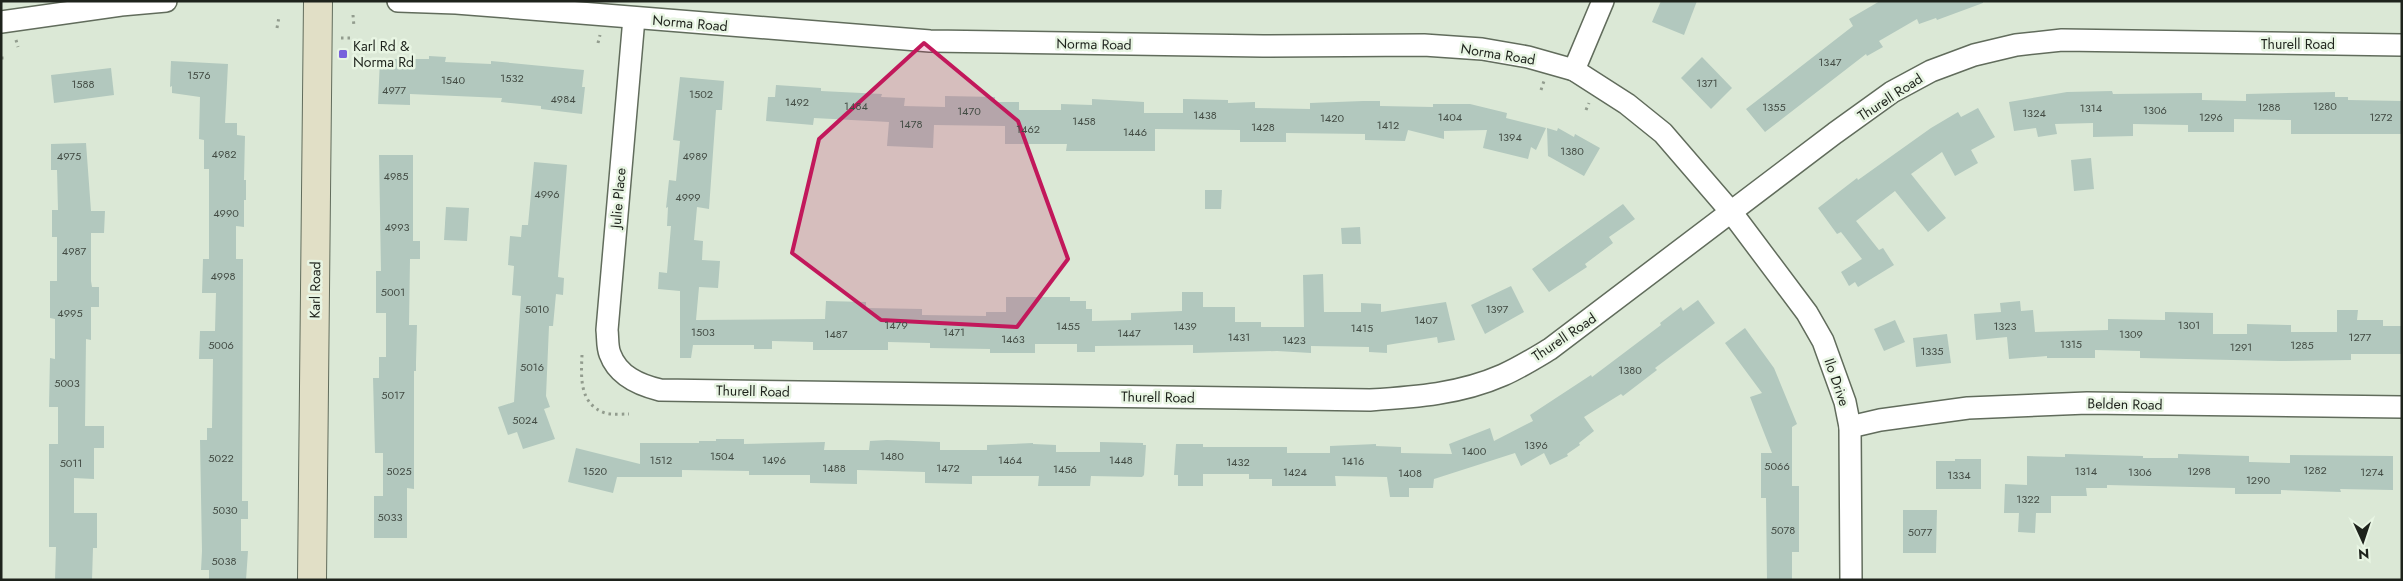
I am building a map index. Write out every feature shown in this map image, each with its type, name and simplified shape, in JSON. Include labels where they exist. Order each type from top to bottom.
[{"type":"main road","name":"Karl Road","points":[[312,580],[318,1]]},
{"type":"street","points":[[1,22],[121,5],[166,1]]},
{"type":"street","name":"Norma Road","points":[[398,1],[456,3],[930,42],[1263,46],[1424,45],[1482,49],[1528,57],[1574,70],[1627,104],[1663,133],[1732,213]]},
{"type":"street","points":[[1574,70],[1603,1]]},
{"type":"street","name":"Julie Place","points":[[623,374],[610,354],[607,330],[634,18]]},
{"type":"street","name":"Thurell Road","points":[[623,374],[640,385],[660,390],[1370,400],[1420,397],[1464,389],[1503,375],[1550,349],[1892,92],[1931,71],[1974,54],[2016,45],[2062,40],[2402,45]]},
{"type":"street","name":"Ilo Drive","points":[[1732,213],[1807,313],[1823,341],[1846,402],[1850,427],[1851,580]]},
{"type":"street","name":"Belden Road","points":[[1850,427],[1880,420],[1968,408],[2087,403],[2402,408]]},
{"type":"path","points":[[353,14],[354,27]]},
{"type":"path","points":[[278,17],[278,28]]},
{"type":"path","points":[[340,38],[354,38]]},
{"type":"path","points":[[1,58],[7,58]]},
{"type":"path","points":[[582,356],[582,385],[593,406],[606,413],[629,414]]},
{"type":"highlighted area","points":[[924,43],[1018,121],[1068,259],[1017,327],[881,320],[792,253],[819,139]]},
{"type":"building","points":[[1661,1],[1697,1],[1684,35],[1652,22]]},
{"type":"building","points":[[1880,1],[1983,1],[1983,3],[1937,20],[1936,18],[1919,24],[1917,19],[1879,41],[1883,47],[1867,56],[1866,54],[1765,132],[1746,109],[1853,26],[1849,19]]},
{"type":"building","points":[[429,56],[446,57],[445,62],[491,64],[491,61],[584,70],[582,87],[585,87],[582,114],[541,109],[541,106],[501,102],[502,98],[410,94],[410,105],[378,104],[380,59],[429,59]]},
{"type":"building","points":[[1702,57],[1732,88],[1711,109],[1681,78]]},
{"type":"building","points":[[171,61],[228,64],[225,123],[237,123],[237,135],[245,136],[244,180],[246,180],[246,200],[244,200],[244,227],[236,226],[236,259],[243,259],[242,501],[248,501],[248,519],[241,519],[241,551],[248,551],[246,580],[209,580],[209,570],[201,570],[200,440],[207,440],[207,428],[212,428],[213,359],[199,359],[200,331],[215,331],[216,293],[202,293],[203,259],[209,259],[209,169],[204,169],[204,140],[199,139],[200,97],[172,93],[172,86],[170,87]]},
{"type":"building","points":[[111,68],[114,95],[54,103],[51,75]]},
{"type":"building","points":[[680,77],[724,81],[722,110],[716,110],[709,209],[697,207],[694,240],[703,241],[702,260],[720,261],[718,288],[699,287],[696,320],[825,319],[826,301],[866,302],[866,308],[922,309],[922,315],[986,316],[986,312],[1006,312],[1006,297],[1070,297],[1070,301],[1086,301],[1086,309],[1092,309],[1092,321],[1131,320],[1131,313],[1182,311],[1182,292],[1203,292],[1203,307],[1235,307],[1235,322],[1261,322],[1261,327],[1304,327],[1303,275],[1323,274],[1324,312],[1361,312],[1361,303],[1381,304],[1381,312],[1446,302],[1455,340],[1438,343],[1437,337],[1387,345],[1387,353],[1369,352],[1369,347],[1311,346],[1311,353],[1277,351],[1193,353],[1193,345],[1095,346],[1095,352],[1077,352],[1077,344],[1035,344],[1035,353],[990,353],[990,349],[930,348],[930,343],[888,342],[888,350],[813,350],[813,342],[772,341],[772,349],[754,349],[754,345],[693,345],[691,358],[680,358],[680,291],[658,289],[659,272],[667,273],[671,226],[667,226],[668,207],[666,208],[669,180],[676,181],[680,141],[673,140]]},
{"type":"building","points":[[776,85],[821,88],[821,91],[882,94],[881,97],[905,98],[904,106],[945,107],[945,96],[995,97],[995,102],[1019,102],[1019,110],[1061,110],[1061,104],[1092,105],[1092,99],[1144,102],[1144,113],[1183,113],[1183,99],[1228,100],[1228,103],[1255,102],[1255,108],[1310,109],[1310,103],[1363,101],[1380,101],[1380,106],[1433,107],[1433,104],[1470,104],[1507,113],[1506,118],[1546,128],[1536,150],[1531,147],[1528,159],[1483,148],[1487,130],[1444,131],[1444,139],[1408,130],[1405,141],[1365,140],[1365,134],[1286,133],[1286,142],[1240,142],[1240,130],[1155,129],[1155,151],[1066,151],[1067,144],[1005,144],[1005,126],[934,125],[933,148],[887,146],[889,122],[814,118],[813,125],[766,121],[768,97],[775,97]]},
{"type":"building","points":[[2112,91],[2113,94],[2202,93],[2202,100],[2246,101],[2246,94],[2335,92],[2335,97],[2348,97],[2348,100],[2402,101],[2402,134],[2291,134],[2291,120],[2234,119],[2234,132],[2188,132],[2188,125],[2133,124],[2133,136],[2093,137],[2093,123],[2055,124],[2057,134],[2038,137],[2036,128],[2014,131],[2009,102],[2067,92]]},
{"type":"building","points":[[1978,108],[1995,137],[1971,150],[1978,163],[1955,176],[1942,152],[1911,174],[1946,218],[1928,232],[1895,191],[1856,221],[1879,250],[1883,248],[1894,265],[1858,287],[1855,282],[1849,286],[1841,272],[1862,259],[1841,232],[1837,234],[1818,208],[1857,178],[1858,180],[1931,128],[1958,112],[1961,117]]},
{"type":"building","points":[[1547,128],[1557,131],[1558,128],[1574,137],[1575,134],[1600,148],[1584,176],[1548,156]]},
{"type":"building","points":[[86,143],[91,211],[105,211],[104,233],[91,233],[91,281],[92,287],[99,287],[99,307],[91,307],[91,340],[86,339],[85,426],[104,426],[104,448],[94,448],[94,479],[74,478],[74,513],[97,513],[97,548],[93,548],[92,580],[55,580],[56,547],[49,547],[49,444],[58,444],[58,407],[49,407],[50,358],[55,359],[55,319],[50,318],[50,281],[57,281],[57,237],[52,237],[52,210],[58,210],[57,170],[51,170],[51,144]]},
{"type":"building","points":[[379,155],[413,155],[413,241],[420,241],[420,259],[410,259],[409,325],[417,325],[416,371],[414,371],[414,489],[407,488],[407,538],[374,538],[374,496],[383,496],[383,453],[375,453],[373,378],[379,378],[379,357],[386,357],[386,313],[376,313],[376,271],[381,271]]},
{"type":"building","points":[[2091,158],[2094,189],[2074,191],[2071,160]]},
{"type":"building","points":[[534,162],[567,165],[558,277],[564,278],[563,295],[556,294],[553,326],[549,326],[546,396],[550,407],[544,409],[555,439],[523,449],[517,432],[508,435],[498,407],[514,402],[521,296],[512,295],[514,266],[508,265],[510,236],[521,237],[522,225],[528,225]]},
{"type":"building","points":[[1205,190],[1222,190],[1221,209],[1205,209]]},
{"type":"building","points":[[1623,204],[1635,219],[1609,237],[1613,243],[1585,264],[1587,267],[1549,292],[1532,269]]},
{"type":"building","points":[[446,207],[469,208],[467,241],[444,240]]},
{"type":"building","points":[[1360,227],[1361,244],[1342,244],[1341,228]]},
{"type":"building","points":[[1511,286],[1524,312],[1485,334],[1471,305]]},
{"type":"building","points":[[1698,300],[1715,323],[1655,368],[1657,370],[1623,396],[1621,394],[1584,417],[1594,431],[1579,443],[1580,445],[1567,454],[1568,456],[1550,465],[1544,453],[1521,466],[1515,453],[1434,479],[1433,488],[1409,488],[1409,497],[1390,497],[1387,477],[1335,476],[1336,486],[1272,486],[1272,479],[1249,479],[1249,474],[1203,474],[1203,486],[1178,486],[1178,475],[1174,475],[1176,444],[1203,444],[1203,447],[1287,447],[1287,453],[1330,453],[1330,446],[1376,444],[1376,446],[1401,447],[1401,453],[1452,454],[1449,444],[1490,428],[1494,441],[1533,421],[1530,415],[1591,375],[1592,377],[1661,325],[1660,323],[1681,307],[1683,311]]},
{"type":"building","points":[[2020,301],[2021,311],[2033,310],[2035,332],[2108,330],[2108,319],[2165,320],[2165,312],[2213,313],[2213,334],[2247,334],[2247,324],[2291,325],[2291,332],[2337,332],[2337,310],[2358,310],[2357,320],[2383,320],[2383,326],[2402,326],[2402,354],[2351,354],[2351,360],[2280,361],[2140,358],[2140,351],[2095,350],[2095,358],[2047,358],[2047,356],[2009,359],[2007,337],[1976,340],[1974,314],[2001,312],[2000,303]]},
{"type":"building","points":[[1895,320],[1905,342],[1884,351],[1874,329]]},
{"type":"building","points":[[1745,328],[1774,368],[1797,424],[1792,427],[1792,486],[1799,486],[1799,552],[1792,552],[1792,580],[1767,580],[1766,498],[1761,498],[1761,453],[1772,453],[1750,397],[1762,393],[1725,343]]},
{"type":"building","points":[[1947,334],[1951,363],[1916,367],[1913,338]]},
{"type":"building","points":[[716,439],[744,439],[744,444],[825,442],[824,450],[869,450],[870,441],[887,440],[940,442],[940,450],[987,450],[987,445],[1033,443],[1056,445],[1056,452],[1100,452],[1100,442],[1143,443],[1143,445],[1146,445],[1144,475],[1142,477],[1091,476],[1090,486],[1038,486],[1039,476],[972,476],[972,484],[925,483],[925,472],[857,470],[857,484],[810,483],[810,475],[749,475],[749,471],[682,470],[682,477],[617,477],[613,493],[568,482],[576,448],[640,464],[640,443],[699,443],[699,441],[716,441]]},
{"type":"building","points":[[2065,454],[2143,456],[2143,458],[2178,458],[2178,454],[2249,456],[2249,462],[2290,463],[2290,455],[2393,456],[2393,490],[2340,489],[2341,492],[2281,490],[2281,494],[2235,494],[2235,488],[2107,485],[2107,488],[2086,488],[2087,496],[2051,496],[2051,513],[2036,513],[2035,533],[2018,532],[2019,513],[2004,513],[2005,484],[2027,485],[2027,456],[2065,457]]},
{"type":"building","points":[[1955,459],[1981,459],[1981,489],[1936,489],[1936,461],[1955,461]]},
{"type":"building","points":[[1903,510],[1937,510],[1936,553],[1903,553]]},
{"type":"place","name":"Karl Rd & Norma Rd","points":[[343,54]]}]
